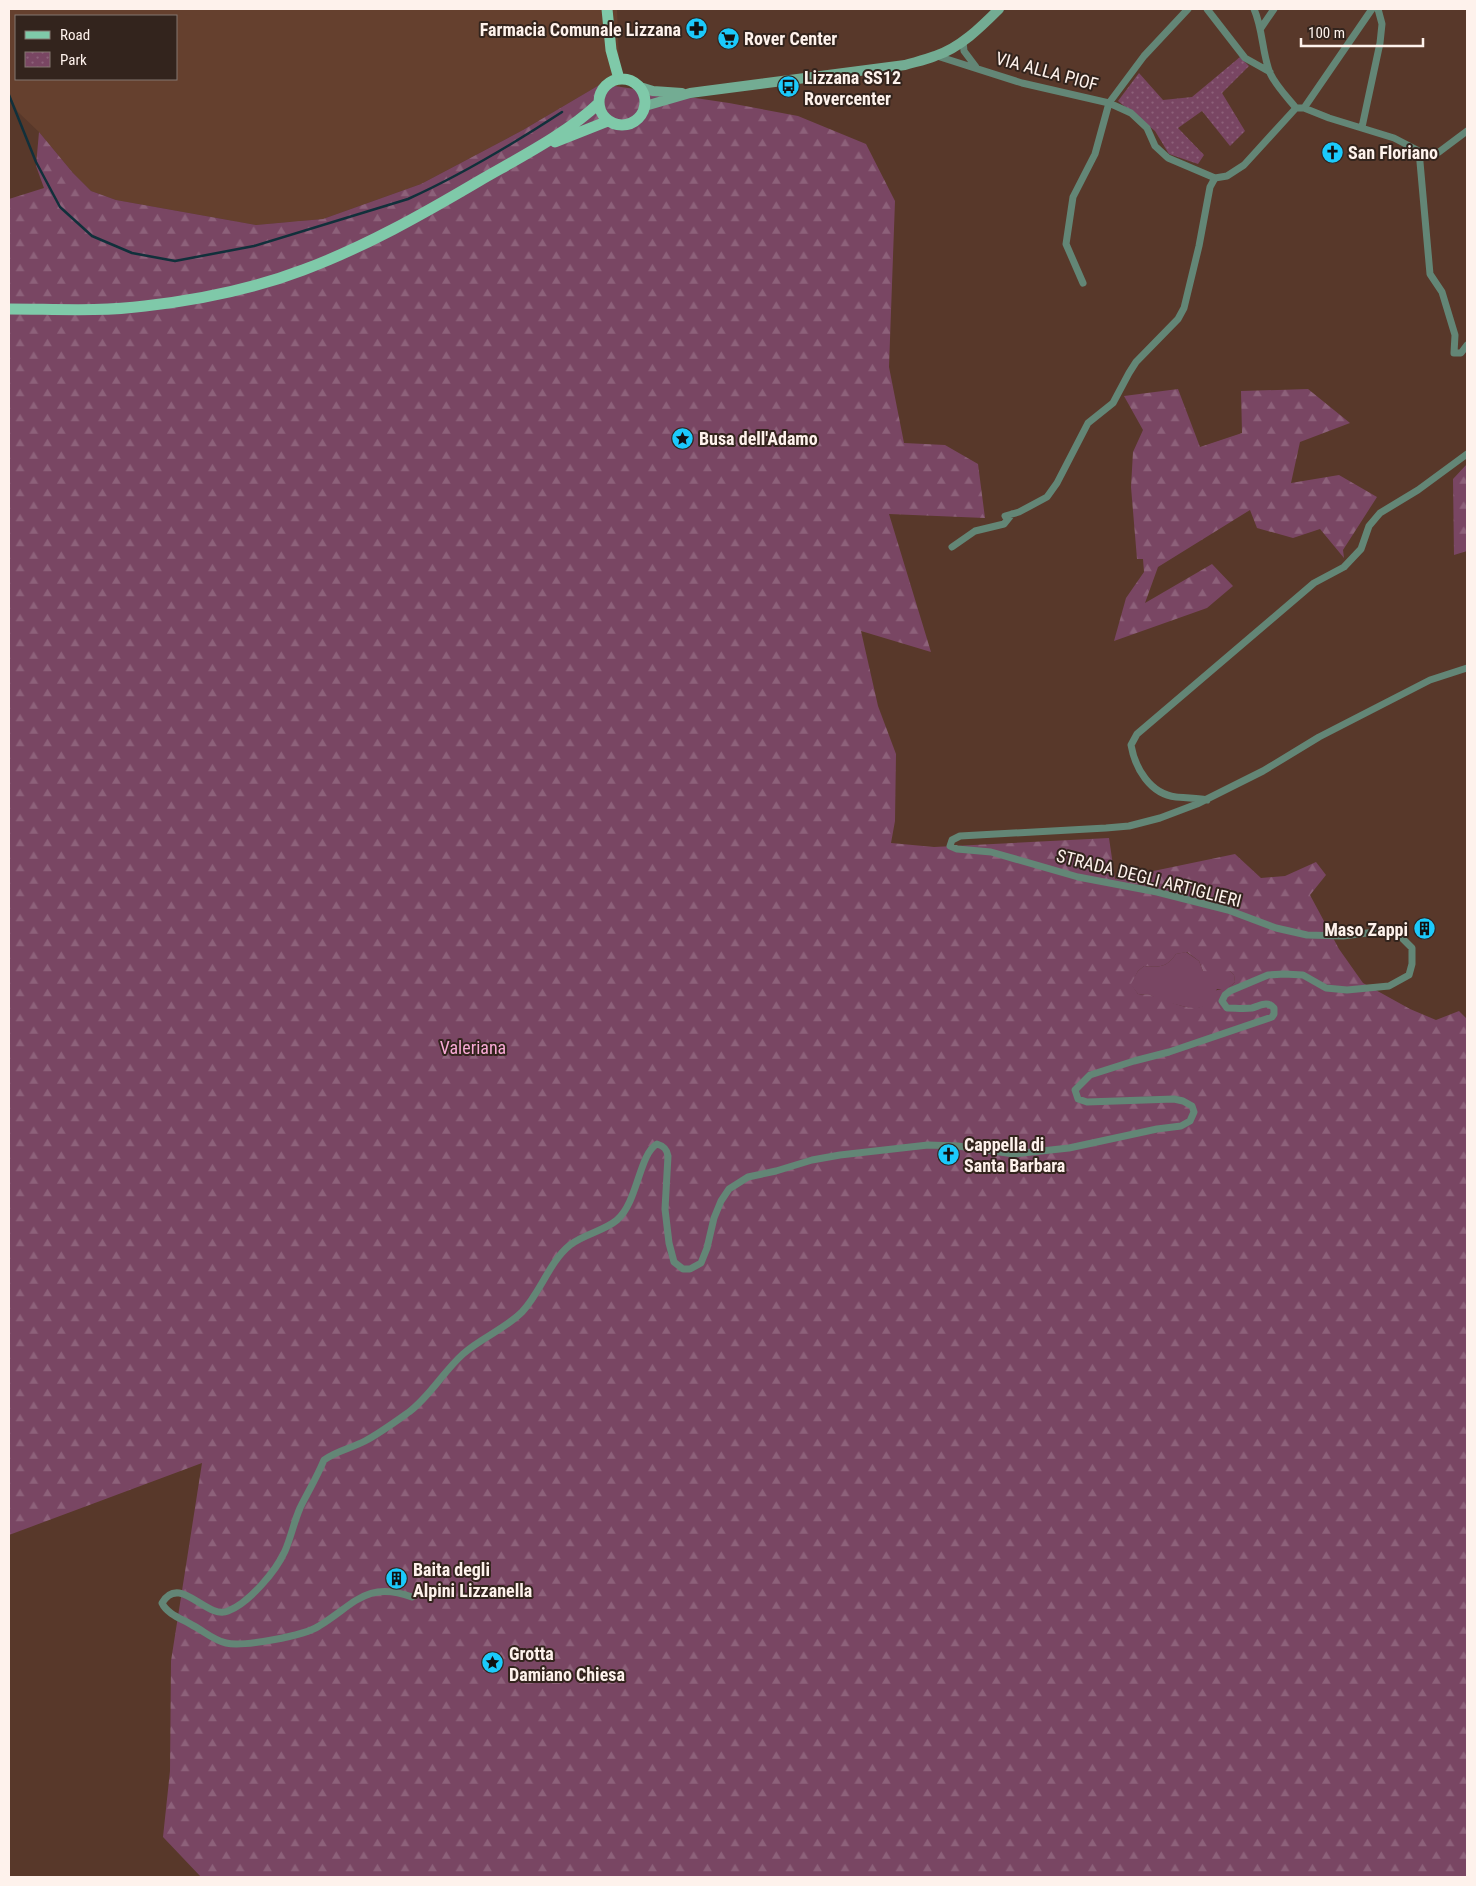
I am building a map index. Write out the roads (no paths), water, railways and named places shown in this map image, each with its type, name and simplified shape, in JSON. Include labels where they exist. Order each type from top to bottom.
[{"type":"main road","points":[[607,9],[611,50],[619,79]]},
{"type":"main road","points":[[645,106],[690,93],[904,65],[937,56],[961,46],[999,9]]},
{"type":"main road","points":[[640,87],[644,96],[645,106],[638,120],[631,124],[615,124],[603,116],[599,103],[600,94],[604,87],[619,79],[653,91],[690,93]]},
{"type":"main road","points":[[9,309],[143,306],[207,297],[302,271],[333,258],[416,216],[528,153],[589,112],[599,103]]},
{"type":"main road","points":[[528,153],[608,121]]},
{"type":"street","points":[[1083,284],[1066,244],[1073,198],[1095,154],[1109,103],[1144,56],[1188,9]]},
{"type":"street","points":[[1207,9],[1245,58],[1270,72]]},
{"type":"street","points":[[1254,9],[1261,28],[1270,72],[1279,88],[1296,108]]},
{"type":"street","points":[[1261,28],[1274,9]]},
{"type":"street","points":[[1304,108],[1372,9]]},
{"type":"street","points":[[1362,127],[1380,43],[1382,24],[1378,9]]},
{"type":"street","points":[[959,62],[955,55],[961,46]]},
{"type":"street","name":"VIA ALLA PIOF","points":[[961,46],[977,67]]},
{"type":"street","name":"VIA ALLA PIOF","points":[[937,56],[977,67],[1022,83],[1109,103],[1131,113],[1137,118],[1147,128],[1155,146],[1168,158],[1215,178]]},
{"type":"street","points":[[952,547],[962,545],[980,529],[1004,524],[1008,515],[1048,497],[1088,423],[1113,403],[1136,362],[1178,319],[1184,308],[1199,246],[1210,187],[1215,178],[1227,176],[1244,165],[1296,108],[1304,108],[1329,118],[1394,138],[1418,151],[1429,154],[1439,152],[1467,131]]},
{"type":"street","points":[[1418,151],[1430,274],[1442,292],[1455,335],[1454,353],[1461,353],[1467,345]]},
{"type":"street","points":[[1208,800],[1175,797],[1156,791],[1143,775],[1133,758],[1131,745],[1137,734],[1314,583],[1344,568],[1361,549],[1369,526],[1380,513],[1418,490],[1467,454]]},
{"type":"street","name":"STRADA DEGLI ARTIGLIERI","points":[[412,1597],[382,1590],[343,1608],[318,1627],[307,1631],[270,1640],[234,1643],[215,1639],[170,1613],[162,1603],[165,1597],[171,1594],[186,1594],[212,1611],[226,1612],[248,1599],[285,1551],[295,1521],[324,1460],[365,1441],[410,1411],[436,1387],[448,1369],[464,1353],[522,1313],[555,1262],[572,1244],[617,1220],[628,1206],[649,1151],[657,1144],[662,1145],[667,1150],[665,1209],[669,1243],[674,1262],[686,1269],[701,1263],[721,1201],[729,1190],[748,1177],[812,1160],[928,1144],[1014,1154],[1069,1148],[1157,1129],[1181,1126],[1190,1121],[1194,1112],[1192,1106],[1183,1101],[1174,1099],[1087,1102],[1078,1099],[1075,1090],[1090,1075],[1169,1052],[1272,1017],[1274,1008],[1272,1005],[1265,1004],[1252,1008],[1227,1008],[1222,1000],[1230,991],[1268,975],[1303,975],[1326,988],[1347,990],[1389,986],[1409,975],[1412,964],[1412,948],[1397,933],[1391,930],[1343,936],[1306,935],[1276,928],[1219,907],[1157,892],[1078,878],[991,852],[956,849],[950,846],[952,840],[960,836],[1129,826],[1160,818],[1208,800],[1263,771],[1319,737],[1430,680],[1467,668]]},
{"type":"waterway","points":[[9,95],[36,162],[60,207],[92,236],[132,253],[175,261],[254,246],[408,199],[448,180],[525,136],[562,112]]},
{"type":"place","name":"Farmacia Comunale Lizzana","points":[[697,29]]},
{"type":"place","name":"Rover Center","points":[[728,38]]},
{"type":"place","name":"Lizzana SS12 Rovercenter","points":[[788,87]]},
{"type":"place","name":"San Floriano","points":[[1332,152]]},
{"type":"place","name":"Busa dell'Adamo","points":[[683,438]]},
{"type":"place","name":"Maso Zappi","points":[[1424,929]]},
{"type":"place","name":"Cappella di Santa Barbara","points":[[948,1154]]},
{"type":"place","name":"Baita degli Alpini Lizzanella","points":[[397,1579]]},
{"type":"place","name":"Grotta Damiano Chiesa","points":[[493,1663]]},
{"type":"park label","name":"Valeriana","points":[[473,1047]]}]
